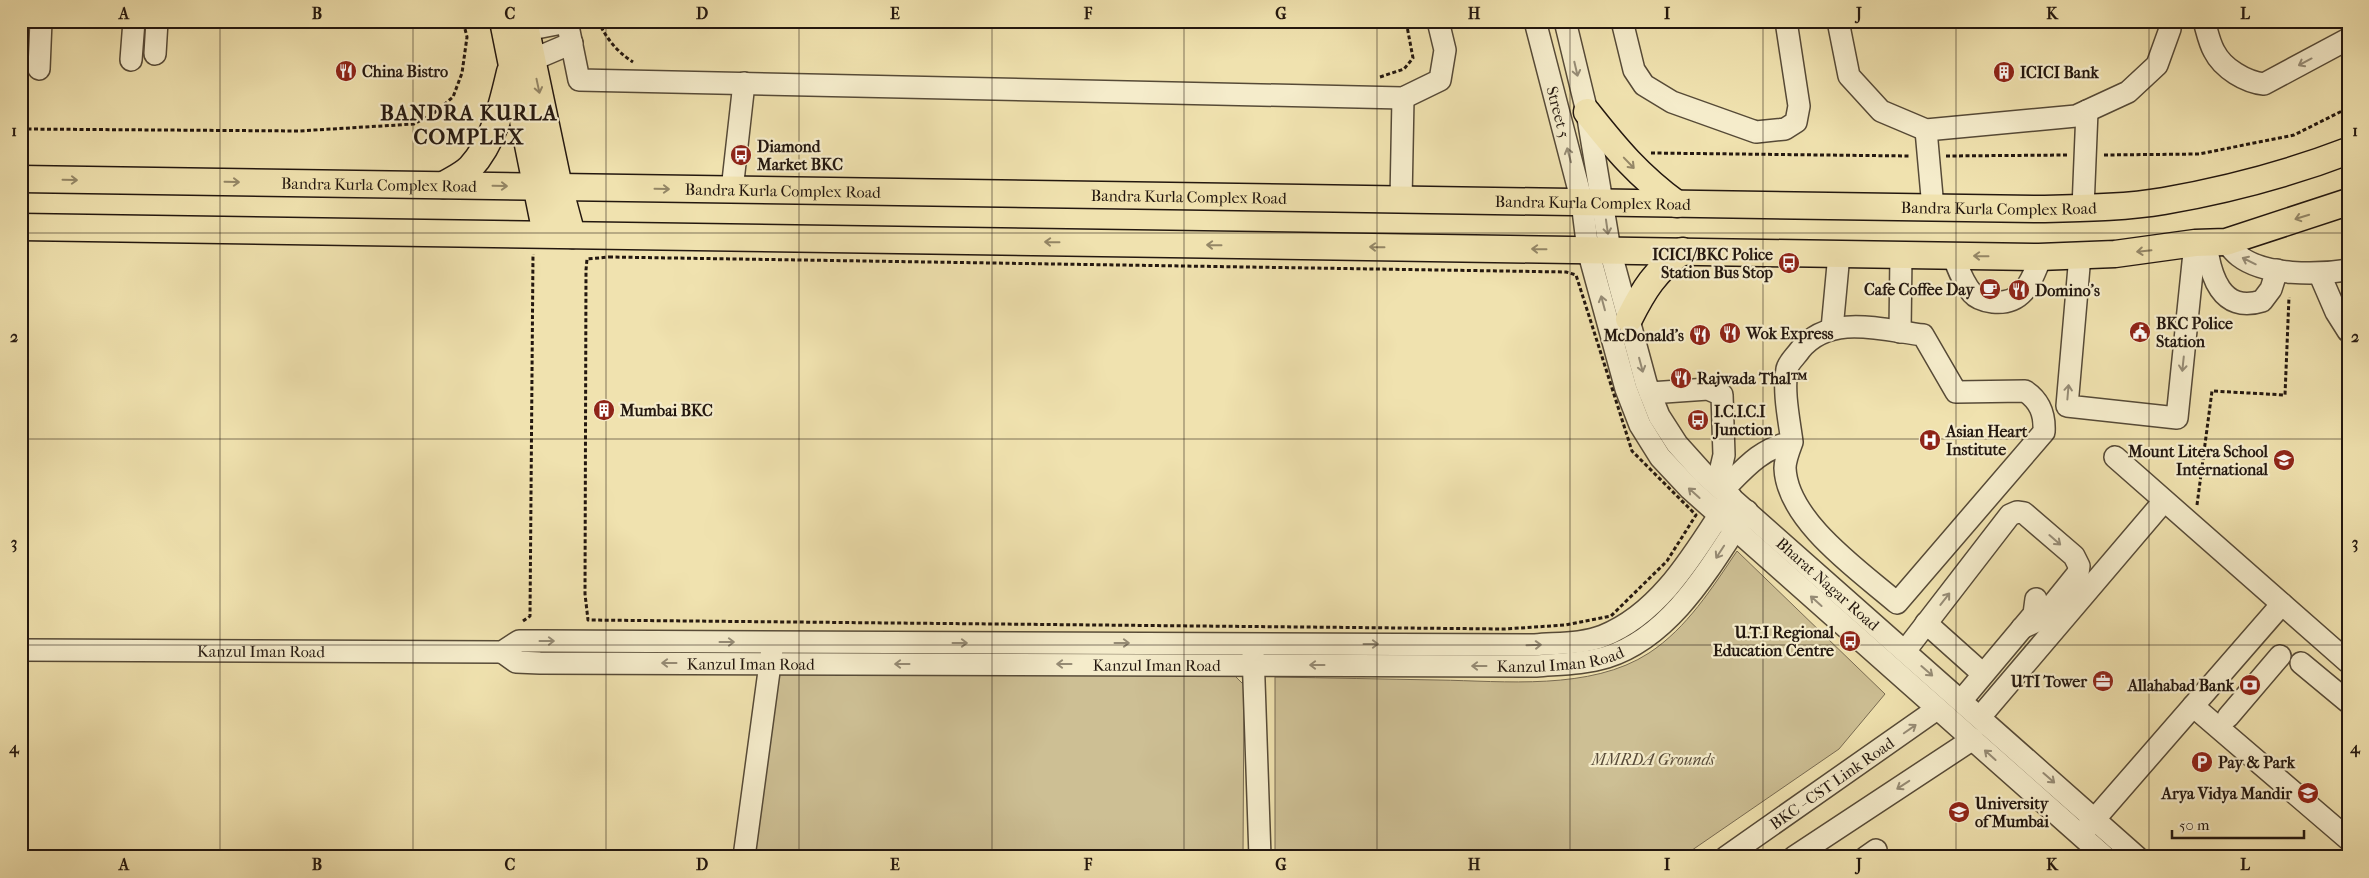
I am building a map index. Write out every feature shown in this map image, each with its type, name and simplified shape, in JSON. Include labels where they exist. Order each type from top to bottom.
[{"type":"main road","points":[[517,24],[522,63],[548,187],[572,235]]},
{"type":"main road","points":[[444,186],[469,169],[489,142],[522,63]]},
{"type":"main road","points":[[1587,112],[1625,160],[1646,181],[1677,204]]},
{"type":"main road","name":"Bandra Kurla Complex Road","points":[[21,179],[2038,209],[2084,208],[2163,201],[2263,180],[2348,151]]},
{"type":"main road","points":[[540,241],[548,187]]},
{"type":"main road","points":[[21,227],[540,241],[572,235],[2041,257],[2079,260],[2125,253],[2205,248],[2348,202]]},
{"type":"main road","points":[[1629,319],[1646,286],[1662,266],[1682,252]]},
{"type":"street","points":[[39,68],[41,21]]},
{"type":"street","points":[[131,60],[134,21]]},
{"type":"street","points":[[155,54],[157,21]]},
{"type":"street","points":[[517,24],[567,22],[579,80],[1403,98],[1440,80],[1445,50],[1438,21]]},
{"type":"street","name":"Street 5","points":[[1535,21],[1593,203]]},
{"type":"street","name":"Street 5","points":[[1565,21],[1587,112],[1593,203]]},
{"type":"street","points":[[1622,21],[1634,70],[1644,85],[1672,102],[1756,132],[1785,129],[1796,122],[1799,106],[1786,21]]},
{"type":"street","points":[[1838,21],[1849,76],[1881,111],[1926,130],[2076,116],[2088,111],[2128,92],[2157,65],[2170,30],[2168,21]]},
{"type":"street","points":[[2204,21],[2214,52],[2235,73],[2250,82],[2264,84],[2348,39]]},
{"type":"street","points":[[522,63],[572,43]]},
{"type":"street","points":[[732,190],[744,83]]},
{"type":"street","points":[[1401,200],[1403,98]]},
{"type":"street","points":[[2084,208],[2088,111]]},
{"type":"street","points":[[1926,130],[1933,208]]},
{"type":"street","points":[[1593,203],[1599,250]]},
{"type":"street","points":[[2079,260],[2067,406],[2178,418],[2205,248]]},
{"type":"street","points":[[2205,248],[2240,257],[2262,268],[2320,275],[2348,270]]},
{"type":"street","points":[[2205,248],[2215,281],[2231,300],[2248,304],[2262,302],[2284,270]]},
{"type":"street","name":"Bharat Nagar Road","points":[[1599,250],[1629,319],[1650,393],[1659,416],[1677,444],[1723,491],[2137,857]]},
{"type":"street","name":"Bharat Nagar Road","points":[[1599,250],[1626,389],[1640,425],[1660,457],[1690,489],[2105,857]]},
{"type":"street","points":[[1832,328],[1839,254]]},
{"type":"street","points":[[1900,332],[1901,255]]},
{"type":"street","points":[[1953,256],[1972,293],[1978,298],[1998,302],[2010,301],[2019,297],[2030,281],[2041,257]]},
{"type":"street","points":[[2320,275],[2336,312],[2348,331]]},
{"type":"street","points":[[1876,626],[1897,603],[2044,432],[2045,418],[2035,397],[2025,391],[1956,392],[1923,335],[1844,326],[1832,328],[1807,342],[1787,367],[1787,403],[1792,442],[1785,467],[1789,490],[1808,521],[1823,538],[1897,603]]},
{"type":"street","points":[[1650,393],[1708,389],[1722,395],[1723,491]]},
{"type":"street","points":[[1723,491],[1758,456],[1774,446],[1792,442]]},
{"type":"street","points":[[2115,457],[2348,662]]},
{"type":"street","name":"Kanzul Iman Road","points":[[21,650],[502,652],[519,642],[1535,645],[1577,642],[1602,636],[1624,625],[1647,608],[1672,582],[1719,515],[1723,491]]},
{"type":"street","points":[[1980,717],[2164,501]]},
{"type":"street","name":"Kanzul Iman Road","points":[[502,652],[516,662],[1536,666],[1589,662],[1609,656],[1635,643],[1661,624],[1688,596],[1746,511]]},
{"type":"street","points":[[1905,651],[2010,514],[2017,512],[2024,513],[2074,556],[2079,566],[2078,573],[2041,619],[2022,628]]},
{"type":"street","points":[[1803,561],[1823,538]]},
{"type":"street","points":[[1961,701],[2036,611],[2036,599]]},
{"type":"street","points":[[2080,835],[2282,604]]},
{"type":"street","points":[[1926,624],[1983,674]]},
{"type":"street","points":[[744,857],[771,663],[772,642]]},
{"type":"street","points":[[1252,644],[1260,857]]},
{"type":"street","points":[[2228,717],[2280,656]]},
{"type":"street","points":[[2301,663],[2348,702]]},
{"type":"street","points":[[2223,672],[2248,694]]},
{"type":"street","points":[[2193,706],[2348,839]]},
{"type":"street","name":"BKC - CST Link Road","points":[[1726,857],[1937,710]]},
{"type":"street","points":[[1794,857],[1972,739]]},
{"type":"path","points":[[21,129],[299,131],[414,124],[434,113],[453,97],[462,73],[467,37],[463,21]]},
{"type":"path","points":[[1404,69],[1413,58],[1406,21]]},
{"type":"path","points":[[1643,153],[1929,156],[2199,154],[2294,135],[2348,108]]},
{"type":"path","points":[[530,616],[540,241]]},
{"type":"path","points":[[587,259],[1566,272],[1576,275],[1632,451],[1696,515],[1668,561],[1611,616],[1565,625],[1505,629],[588,620],[585,594],[587,259]]},
{"type":"path","points":[[2194,528],[2212,392],[2285,395],[2284,270]]},
{"type":"green space","name":"MMRDA Grounds","points":[[1737,551],[1885,694],[1839,749],[1682,857],[1275,857],[1275,677],[1518,682],[1574,679],[1601,673],[1626,665],[1663,643],[1698,606]]},
{"type":"green space","points":[[768,671],[1234,675],[1244,685],[1243,857],[737,857]]},
{"type":"place","name":"China Bistro","points":[[346,71]]},
{"type":"place","name":"ICICI Bank","points":[[2004,72]]},
{"type":"place","name":"Diamond Market BKC","points":[[741,155]]},
{"type":"place","name":"ICICI/BKC Police Station Bus Stop","points":[[1789,263]]},
{"type":"place","name":"Cafe Coffee Day","points":[[1990,289]]},
{"type":"place","name":"Domino's","points":[[2019,290]]},
{"type":"place","name":"BKC Police Station","points":[[2140,332]]},
{"type":"place","name":"Wok Express","points":[[1730,333]]},
{"type":"place","name":"McDonald's","points":[[1700,335]]},
{"type":"place","name":"Rajwada Thal™","points":[[1681,378]]},
{"type":"place","name":"Mumbai BKC","points":[[604,410]]},
{"type":"place","name":"I.C.I.C.I Junction","points":[[1698,420]]},
{"type":"place","name":"Asian Heart Institute","points":[[1930,440]]},
{"type":"place","name":"Mount Litera School International","points":[[2284,460]]},
{"type":"place","name":"U.T.I Regional Education Centre","points":[[1850,641]]},
{"type":"place","name":"UTI Tower","points":[[2103,681]]},
{"type":"place","name":"Allahabad Bank","points":[[2250,685]]},
{"type":"place","name":"Pay & Park","points":[[2202,762]]},
{"type":"place","name":"Arya Vidya Mandir","points":[[2308,793]]},
{"type":"place","name":"University of Mumbai","points":[[1959,812]]},
{"type":"district","name":"BANDRA KURLA COMPLEX","points":[[469,125]]}]
